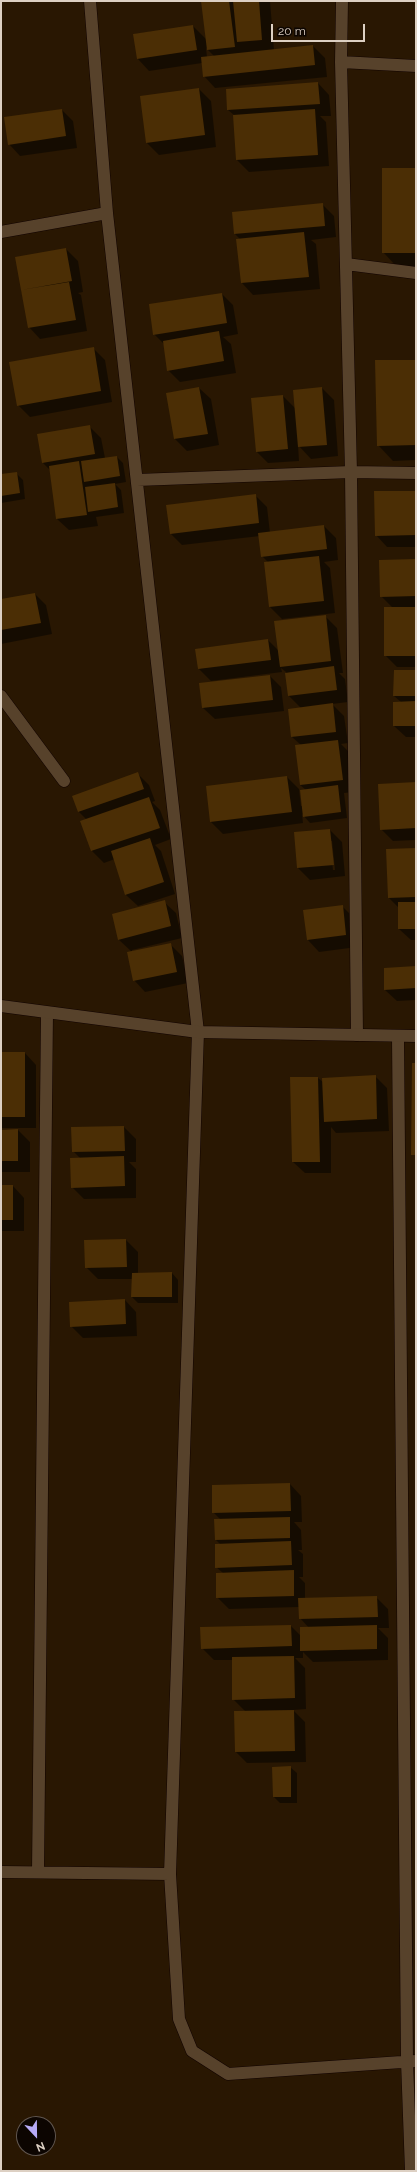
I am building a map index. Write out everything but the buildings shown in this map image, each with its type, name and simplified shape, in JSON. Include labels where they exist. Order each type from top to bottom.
[{"type":"street","points":[[90,1],[107,213],[198,1032],[170,1874],[179,2019],[192,2051],[228,2074],[411,2061]]},
{"type":"street","points":[[342,1],[341,62],[351,472],[357,1036]]},
{"type":"street","points":[[341,62],[416,66]]},
{"type":"street","points":[[1,232],[107,213]]},
{"type":"street","points":[[346,264],[416,272]]},
{"type":"street","points":[[137,480],[351,472],[416,473]]},
{"type":"street","points":[[1,696],[64,781]]},
{"type":"street","points":[[1,1006],[198,1032],[398,1037],[416,1036]]},
{"type":"street","points":[[38,1871],[47,1013]]},
{"type":"street","points":[[398,1037],[411,2061],[411,2171]]},
{"type":"street","points":[[1,1872],[38,1871],[170,1874]]}]
